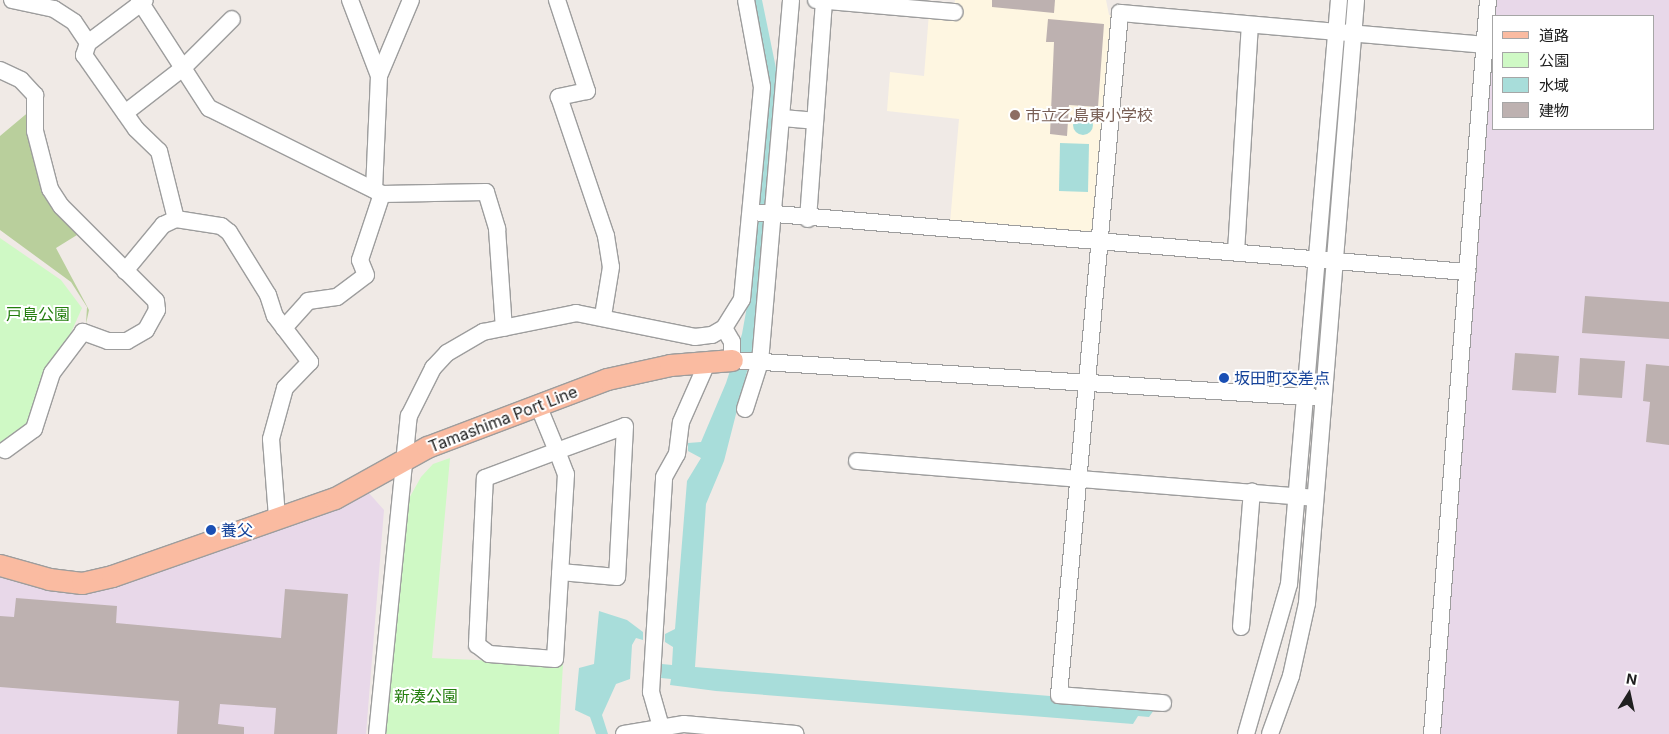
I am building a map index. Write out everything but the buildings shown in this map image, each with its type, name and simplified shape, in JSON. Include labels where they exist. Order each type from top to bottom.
[{"type":"main road","name":"Tamashima Port Line","points":[[0,565],[49,579],[82,583],[335,498],[404,463],[427,447],[607,379],[732,360]]},
{"type":"street","points":[[12,0],[66,14],[88,43]]},
{"type":"street","points":[[284,328],[308,301],[337,298],[366,275],[360,260],[378,192],[379,76],[350,0]]},
{"type":"street","points":[[379,76],[411,0]]},
{"type":"street","points":[[557,0],[587,91],[560,98],[606,236],[611,267],[603,316]]},
{"type":"street","points":[[377,734],[411,408],[433,368],[463,342],[504,328],[576,313],[603,316],[696,337],[712,335],[724,328],[742,299],[752,212],[762,87],[746,0]]},
{"type":"street","points":[[745,410],[760,362],[791,0]]},
{"type":"street","points":[[808,219],[815,121],[819,0],[954,12]]},
{"type":"street","points":[[1246,734],[1290,584],[1322,398],[1335,261],[1344,34],[1339,0]]},
{"type":"street","points":[[1270,734],[1301,640],[1306,497],[1305,397],[1317,259],[1344,34],[1356,0]]},
{"type":"street","points":[[1432,734],[1488,0]]},
{"type":"street","points":[[176,219],[160,151],[125,113],[84,55],[88,43],[142,1],[209,108],[378,192],[486,192],[497,229],[504,328]]},
{"type":"street","points":[[1163,703],[1059,695],[1120,14],[1484,45]]},
{"type":"street","points":[[125,113],[183,68],[232,19]]},
{"type":"street","points":[[1236,252],[1250,25]]},
{"type":"street","points":[[0,70],[21,80],[35,95],[35,131],[53,194],[125,271],[156,301],[151,324],[119,343],[83,332],[52,373],[34,429],[5,450]]},
{"type":"street","points":[[782,118],[815,121]]},
{"type":"street","points":[[752,212],[808,219],[1467,272]]},
{"type":"street","points":[[125,271],[163,225],[176,219],[221,226],[229,232],[284,328],[310,362],[285,388],[270,439],[277,517]]},
{"type":"street","points":[[724,328],[732,342],[732,360],[1322,398]]},
{"type":"street","points":[[662,730],[651,692],[664,477],[677,454],[681,422],[707,363]]},
{"type":"street","points":[[538,405],[557,451],[566,474],[560,572],[555,659],[489,654],[477,645],[485,478],[557,451],[625,426],[617,577],[560,572]]},
{"type":"street","points":[[857,460],[1306,497]]},
{"type":"street","points":[[1241,627],[1252,492]]},
{"type":"street","points":[[624,734],[662,730],[684,724],[796,734]]},
{"type":"shaded area","name":"市立乙島東小学校","points":[[955,0],[1106,0],[1109,15],[1114,16],[1097,236],[950,223],[959,119],[887,111],[890,72],[924,76],[929,13],[954,15]]},
{"type":"shaded area","points":[[1495,0],[1669,0],[1669,734],[1437,734],[1492,46],[1492,130],[1654,130],[1654,15],[1494,15]]},
{"type":"shaded area","points":[[368,492],[384,510],[366,734],[0,734],[0,574],[50,586]]},
{"type":"green space","points":[[31,110],[58,213],[77,235],[56,248],[89,310],[86,324],[87,307],[71,282],[0,230],[0,136]]},
{"type":"green space","name":"戸島公園","points":[[0,238],[61,280],[82,308],[30,424],[0,447]]},
{"type":"green space","name":"新湊公園","points":[[450,458],[432,658],[563,664],[559,734],[383,734],[407,502],[421,477],[433,464]]},
{"type":"water","points":[[752,0],[762,0],[778,78],[756,336],[724,461],[706,504],[695,667],[1050,696],[1154,710],[1149,717],[1138,716],[1133,724],[716,691],[670,685],[671,679],[661,678],[662,664],[672,665],[673,647],[665,642],[665,634],[675,629],[687,481],[701,458],[688,451],[688,443],[701,442],[726,383],[742,334],[751,284],[758,207]]},
{"type":"water","points":[[1083,115],[1090,118],[1093,125],[1090,132],[1083,135],[1076,132],[1073,125],[1076,118]]},
{"type":"water","points":[[1060,143],[1089,144],[1088,192],[1059,191]]},
{"type":"water","points":[[599,611],[627,620],[643,632],[643,640],[636,638],[632,645],[630,679],[616,684],[602,715],[608,734],[596,734],[590,717],[575,710],[579,668],[594,664]]},
{"type":"place","name":"市立乙島東小学校","points":[[1015,115]]},
{"type":"place","name":"坂田町交差点","points":[[1224,378]]},
{"type":"place","name":"養父","points":[[211,530]]}]
